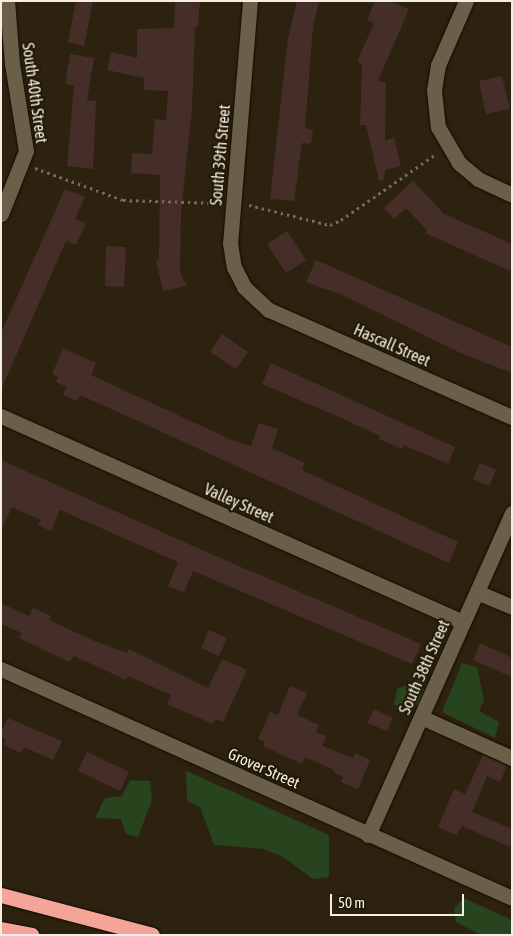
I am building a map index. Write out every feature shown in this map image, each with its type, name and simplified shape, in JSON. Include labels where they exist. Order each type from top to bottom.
[{"type":"highway","points":[[1,895],[152,935]]},
{"type":"highway","points":[[1,929],[31,935]]},
{"type":"street","name":"South 40th Street","points":[[1,214],[26,151],[12,64],[7,1]]},
{"type":"street","name":"South 39th Street","points":[[250,1],[230,243],[234,267],[244,287],[260,304]]},
{"type":"street","points":[[466,1],[438,65],[434,90],[438,127],[459,163],[478,179],[512,195]]},
{"type":"street","name":"Hascall Street","points":[[260,304],[512,418]]},
{"type":"street","name":"Valley Street","points":[[1,416],[463,622]]},
{"type":"street","name":"South 38th Street","points":[[368,834],[512,514]]},
{"type":"street","points":[[478,592],[512,607]]},
{"type":"street","name":"Grover Street","points":[[1,669],[512,898]]},
{"type":"street","points":[[421,717],[512,758]]},
{"type":"green space","points":[[462,663],[477,667],[484,700],[479,711],[499,722],[495,738],[442,712]]},
{"type":"green space","points":[[426,672],[421,705],[400,708],[394,704],[397,689],[413,683]]},
{"type":"green space","points":[[186,771],[329,835],[329,877],[313,879],[283,857],[264,849],[214,845],[200,807],[187,801]]},
{"type":"green space","points":[[130,780],[150,781],[152,800],[138,837],[126,834],[121,819],[95,818],[105,798],[122,796]]},
{"type":"green space","points":[[463,898],[512,920],[512,935],[481,935],[456,922],[454,909]]},
{"type":"building","points":[[76,1],[93,1],[84,46],[68,42]]},
{"type":"building","points":[[175,1],[200,1],[198,27],[195,27],[192,109],[181,213],[180,272],[187,286],[163,291],[156,260],[159,259],[160,175],[131,173],[132,153],[152,154],[155,119],[166,120],[168,91],[144,90],[144,78],[107,70],[111,52],[137,58],[137,29],[174,28]]},
{"type":"building","points":[[297,1],[319,1],[313,26],[305,128],[313,130],[311,144],[302,143],[294,201],[270,199],[288,38]]},
{"type":"building","points":[[375,1],[390,1],[409,9],[378,81],[386,82],[385,140],[394,138],[401,166],[385,170],[384,180],[379,181],[366,125],[360,125],[362,64],[357,62],[374,23],[367,20]]},
{"type":"building","points":[[70,54],[94,58],[87,100],[96,101],[93,169],[67,166],[74,86],[65,84]]},
{"type":"building","points":[[502,76],[510,109],[486,114],[479,81]]},
{"type":"building","points":[[413,181],[444,214],[512,244],[512,272],[425,233],[427,230],[406,208],[394,219],[384,208]]},
{"type":"building","points":[[65,189],[85,197],[75,219],[86,223],[76,245],[66,241],[1,390],[1,333]]},
{"type":"building","points":[[287,231],[306,260],[286,273],[267,244]]},
{"type":"building","points":[[106,246],[126,247],[124,287],[105,286]]},
{"type":"building","points":[[316,260],[512,347],[512,373],[463,354],[340,294],[306,282]]},
{"type":"building","points":[[222,334],[248,352],[236,369],[210,352]]},
{"type":"building","points":[[63,348],[96,363],[91,375],[234,441],[251,446],[259,423],[278,429],[272,448],[305,463],[302,470],[458,542],[449,563],[80,395],[77,401],[63,395],[67,387],[56,382],[58,377],[52,374]]},
{"type":"building","points":[[271,363],[455,447],[448,464],[403,445],[402,449],[379,439],[380,436],[262,384]]},
{"type":"building","points":[[1,460],[220,558],[421,644],[412,664],[193,571],[184,592],[168,586],[178,562],[60,510],[51,531],[38,525],[41,520],[12,507],[1,530]]},
{"type":"building","points":[[480,463],[496,470],[489,486],[473,479]]},
{"type":"building","points":[[1,603],[29,616],[33,608],[51,616],[49,620],[92,640],[127,653],[129,649],[208,688],[222,659],[247,670],[223,722],[216,719],[213,724],[167,704],[171,695],[128,676],[126,680],[74,656],[69,662],[19,638],[22,633],[1,624]]},
{"type":"building","points":[[209,630],[227,638],[219,656],[201,648]]},
{"type":"building","points":[[480,643],[512,658],[512,677],[473,660]]},
{"type":"building","points":[[290,686],[307,693],[297,715],[319,725],[316,732],[326,736],[322,746],[353,758],[355,753],[370,760],[358,789],[341,782],[343,777],[333,772],[334,770],[305,757],[302,764],[263,746],[265,742],[258,739],[270,712],[278,715]]},
{"type":"building","points":[[374,709],[393,718],[387,731],[367,723]]},
{"type":"building","points":[[8,718],[62,741],[53,760],[24,747],[21,753],[4,745],[6,740],[1,737],[1,732]]},
{"type":"building","points":[[87,752],[129,772],[120,791],[78,771]]},
{"type":"building","points":[[483,755],[507,766],[500,782],[487,776],[472,812],[512,829],[512,848],[462,826],[456,835],[438,827],[454,789],[465,794]]}]
